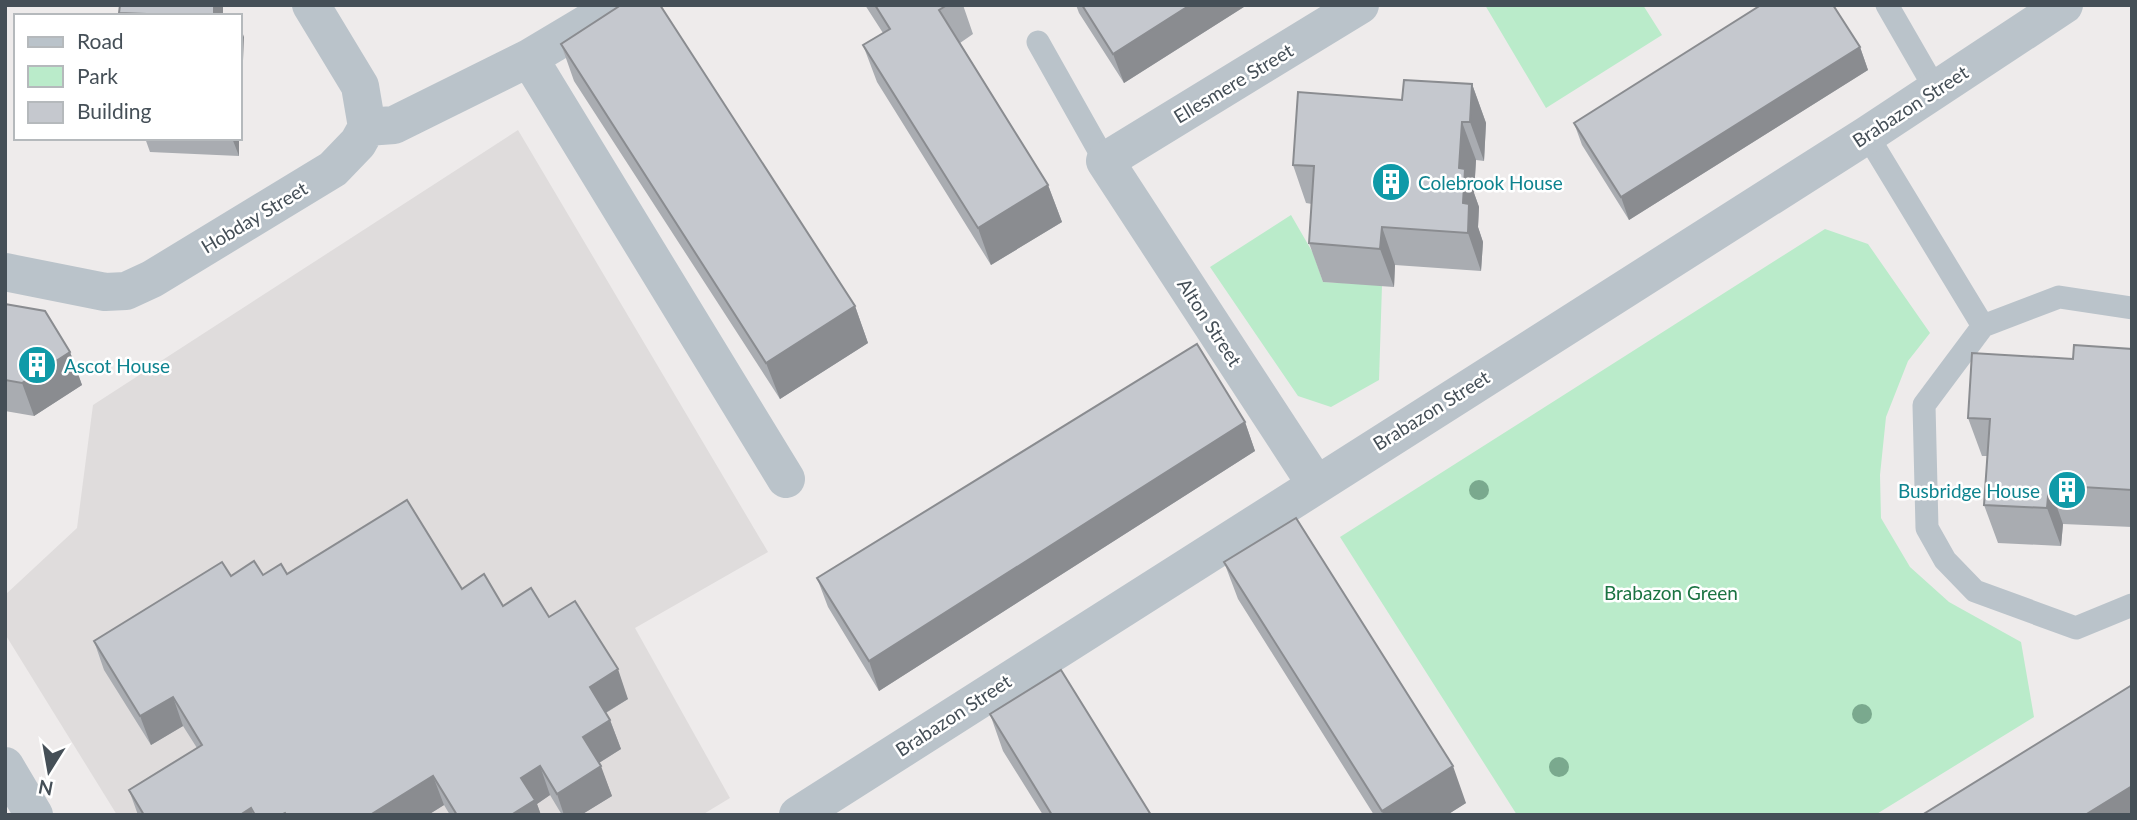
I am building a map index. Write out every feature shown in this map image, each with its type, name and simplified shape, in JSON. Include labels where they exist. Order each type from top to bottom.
[{"type":"street","points":[[311,5],[360,86],[367,127],[394,125],[529,58],[579,14],[618,5]]},
{"type":"street","name":"Ellesmere Street","points":[[1105,161],[1360,5]]},
{"type":"street","name":"Brabazon Street","points":[[798,815],[1315,483],[1867,135],[2064,5]]},
{"type":"street","points":[[529,58],[786,479]]},
{"type":"street","name":"Hobday Street","points":[[5,272],[104,292],[127,291],[152,279],[343,162],[367,127]]},
{"type":"street","name":"Alton Street","points":[[1105,161],[1315,483]]},
{"type":"street","points":[[5,766],[34,815]]},
{"type":"lane","points":[[1887,5],[1936,90]]},
{"type":"lane","points":[[1038,42],[1105,161]]},
{"type":"lane","points":[[1867,135],[1983,326]]},
{"type":"lane","points":[[2132,308],[2059,297],[1983,326],[1924,405],[1927,528],[1945,559],[1975,591],[2076,628],[2132,605]]},
{"type":"shaded area","points":[[518,130],[768,552],[635,628],[730,798],[702,815],[117,815],[5,634],[5,595],[77,528],[93,405]]},
{"type":"green space","points":[[1485,5],[1643,5],[1662,35],[1546,108]]},
{"type":"green space","points":[[1291,215],[1313,253],[1323,282],[1382,285],[1379,380],[1331,407],[1298,396],[1210,267]]},
{"type":"green space","name":"Brabazon Green","points":[[1825,229],[1868,244],[1930,333],[1908,361],[1886,417],[1880,475],[1881,518],[1910,567],[1949,602],[2021,642],[2034,717],[1875,815],[1517,815],[1340,537]]},
{"type":"building","points":[[120,5],[214,5],[214,14],[119,13]]},
{"type":"building","points":[[621,5],[660,5],[855,306],[766,363],[561,44]]},
{"type":"building","points":[[875,5],[947,5],[939,10],[1048,185],[978,228],[863,45],[890,29]]},
{"type":"building","points":[[1082,5],[1190,5],[1113,54]]},
{"type":"building","points":[[1761,5],[1833,5],[1860,47],[1621,197],[1574,123]]},
{"type":"building","name":"Colebrook House","points":[[1404,80],[1472,84],[1470,122],[1462,122],[1459,168],[1465,169],[1463,203],[1469,204],[1468,233],[1382,227],[1380,249],[1309,243],[1314,166],[1293,165],[1298,92],[1402,100]]},
{"type":"building","points":[[5,304],[45,311],[70,352],[22,383],[5,380]]},
{"type":"building","points":[[1197,344],[1245,422],[869,661],[817,578]]},
{"type":"building","name":"Busbridge House","points":[[2074,345],[2132,349],[2132,490],[2049,485],[2047,508],[1984,505],[1990,419],[1968,418],[1972,353],[2073,359]]},
{"type":"building","points":[[407,500],[462,589],[484,574],[503,606],[531,588],[549,617],[575,601],[618,669],[590,687],[610,720],[583,737],[601,766],[557,794],[540,766],[521,778],[535,800],[511,815],[457,815],[433,776],[370,815],[255,815],[251,808],[240,815],[144,815],[129,790],[202,745],[173,697],[140,716],[94,641],[222,562],[231,576],[254,561],[263,575],[281,564],[287,574]]},
{"type":"building","points":[[1296,518],[1453,766],[1382,811],[1224,562]]},
{"type":"building","points":[[1061,670],[1151,815],[1052,815],[990,714]]},
{"type":"building","points":[[2132,685],[2132,786],[2085,815],[1922,815]]},
{"type":"place","name":"Colebrook House","points":[[1391,182]]},
{"type":"place","name":"Ascot House","points":[[37,365]]},
{"type":"place","name":"Busbridge House","points":[[2067,490]]}]
